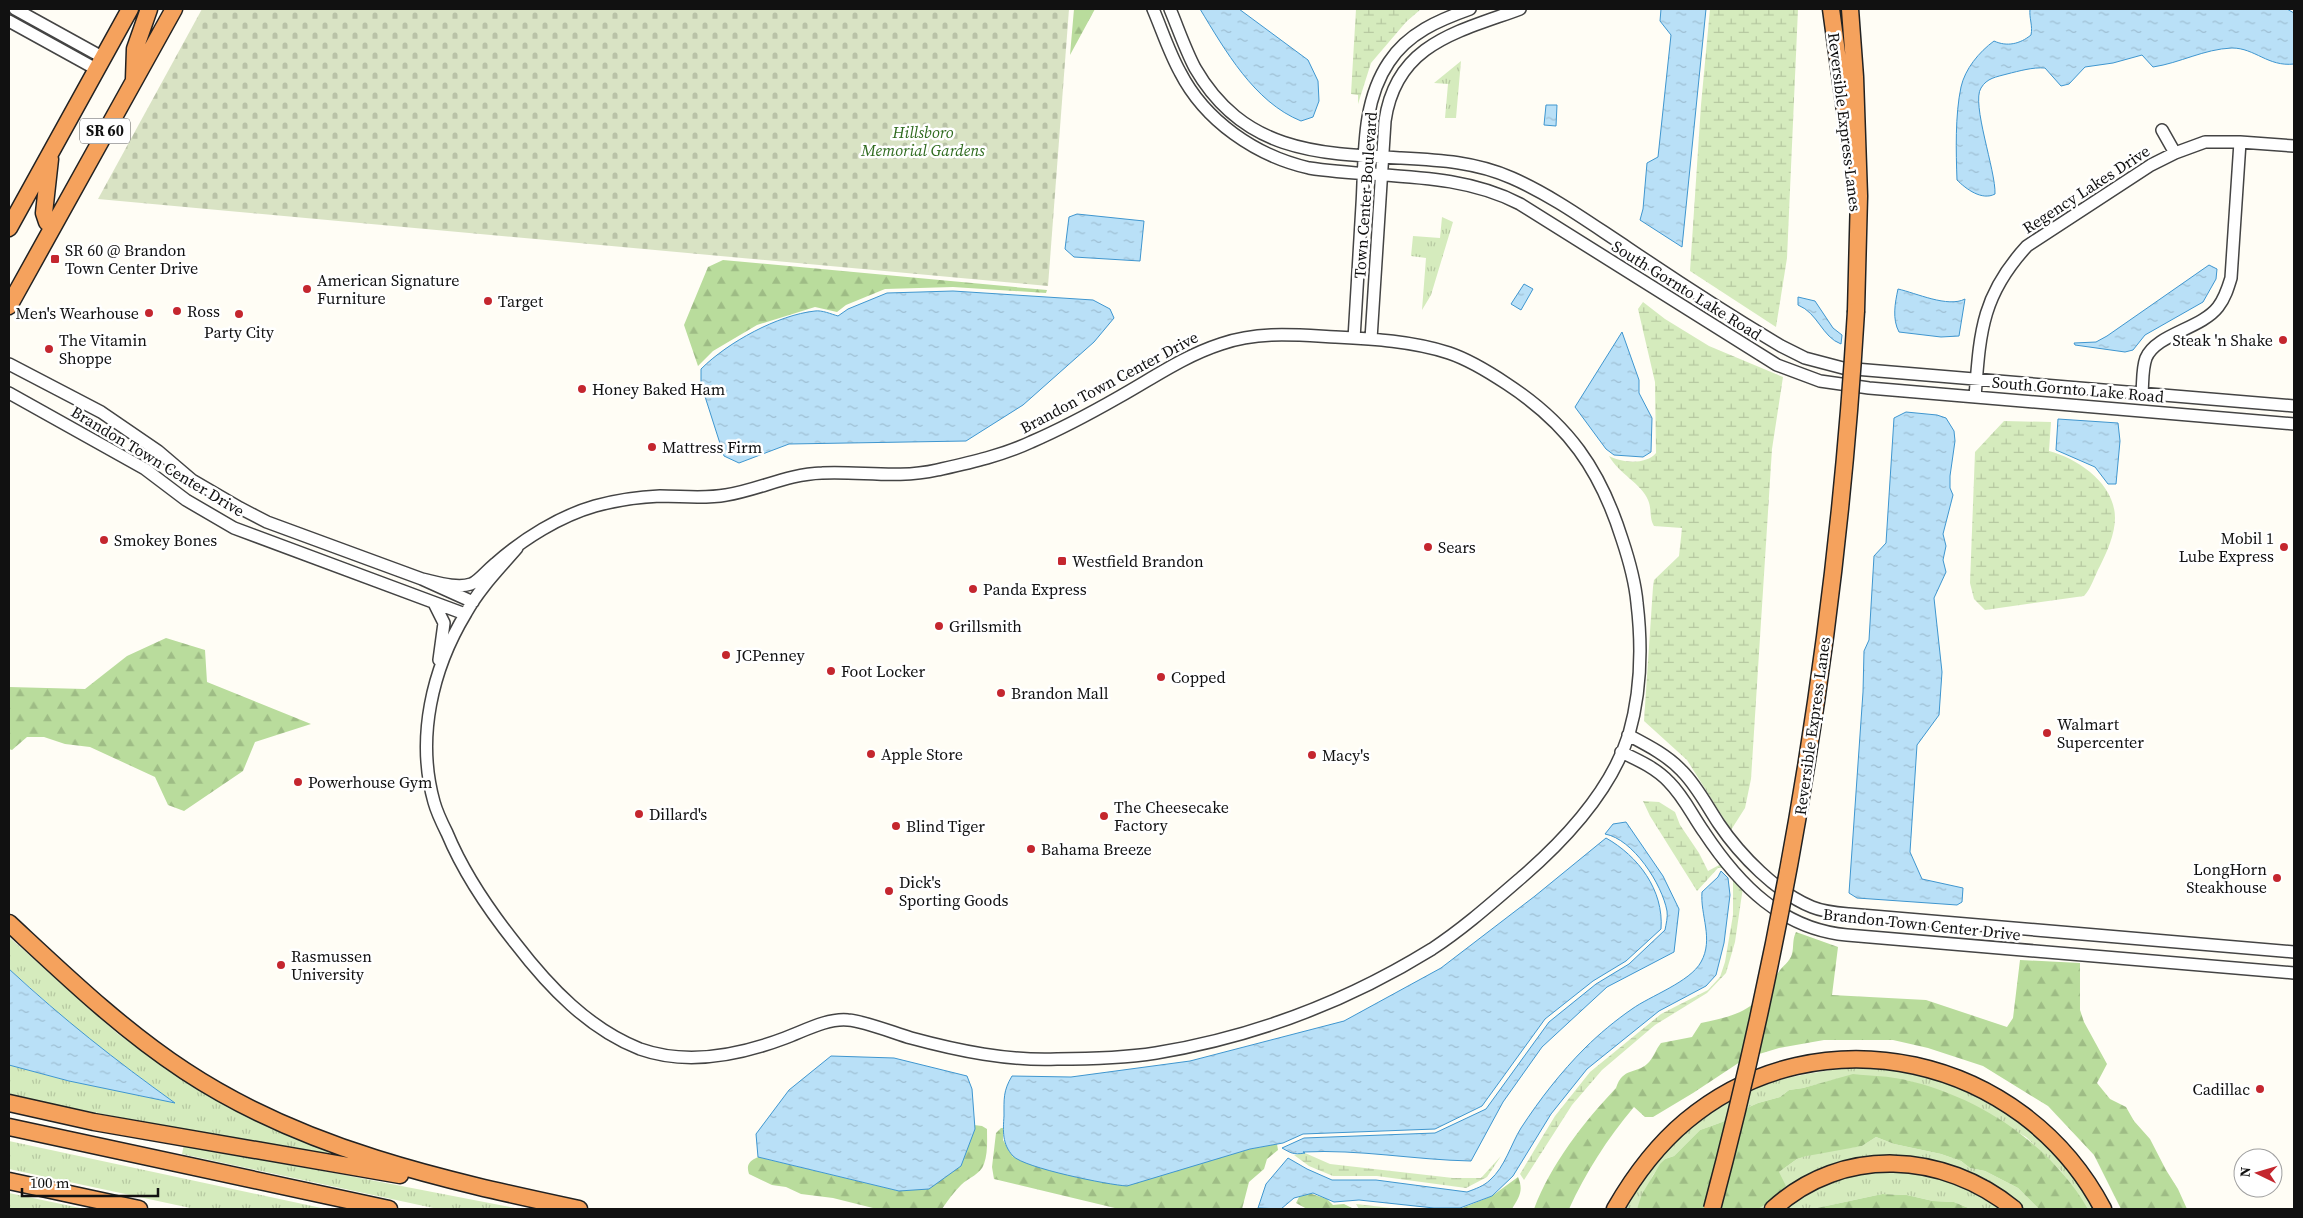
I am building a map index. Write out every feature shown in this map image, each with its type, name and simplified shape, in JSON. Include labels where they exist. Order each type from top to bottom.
[{"type":"highway","name":"SR 60","points":[[9,228],[130,9]]},
{"type":"highway","points":[[134,79],[135,49],[149,9]]},
{"type":"highway","name":"SR 60","points":[[9,306],[174,9]]},
{"type":"highway","name":"Reversible Express Lanes","points":[[1831,9],[1849,135],[1858,236]]},
{"type":"highway","name":"Reversible Express Lanes","points":[[1712,1209],[1735,1123],[1767,986],[1812,738],[1840,521],[1856,311],[1858,236],[1858,140],[1850,9]]},
{"type":"highway","points":[[51,152],[44,213],[47,222],[53,227]]},
{"type":"highway","points":[[9,923],[81,989],[155,1051],[221,1092],[294,1129],[358,1154],[488,1190]]},
{"type":"highway","points":[[1614,1209],[1650,1157],[1686,1121],[1707,1106],[1737,1089],[1784,1070],[1802,1065],[1851,1059],[1896,1061],[1942,1072],[1983,1089],[2004,1101],[2025,1115],[2059,1146],[2090,1187],[2102,1209]]},
{"type":"highway","points":[[9,1103],[123,1127],[488,1190],[579,1209]]},
{"type":"highway","points":[[9,1127],[389,1209]]},
{"type":"highway","points":[[1773,1209],[1810,1184],[1829,1176],[1848,1169],[1886,1163],[1920,1165],[1951,1173],[1982,1187],[2014,1209]]},
{"type":"highway","points":[[9,1181],[139,1209]]},
{"type":"street","points":[[15,9],[99,63]]},
{"type":"street","name":"South Gornto Lake Road","points":[[1153,9],[1175,62],[1187,85],[1210,113],[1235,135],[1255,147],[1288,162],[1309,168],[1453,181],[1477,186],[1509,198],[1791,372],[1833,384],[2294,424]]},
{"type":"street","name":"South Gornto Lake Road","points":[[1170,9],[1196,68],[1218,99],[1238,118],[1272,139],[1298,149],[1325,154],[1466,163],[1495,170],[1521,182],[1577,215],[1773,342],[1805,358],[1843,368],[2294,406]]},
{"type":"street","name":"Town Center Boulevard","points":[[1354,338],[1365,156],[1375,88],[1390,60],[1403,45],[1426,27],[1470,9]]},
{"type":"street","name":"Town Center Boulevard","points":[[1371,340],[1383,157],[1390,99],[1402,74],[1410,63],[1428,48],[1448,35],[1520,9]]},
{"type":"street","points":[[9,21],[99,63]]},
{"type":"street","points":[[2162,130],[2175,153]]},
{"type":"street","name":"Regency Lakes Drive","points":[[1975,397],[1980,339],[1985,316],[1996,288],[2011,264],[2027,246],[2152,165],[2175,153],[2205,142],[2240,142],[2294,146]]},
{"type":"street","points":[[2142,393],[2144,365],[2154,347],[2208,317],[2218,307],[2226,294],[2231,278],[2240,142]]},
{"type":"street","name":"Brandon Town Center Drive","points":[[422,580],[457,586],[470,585],[477,581],[502,557],[548,527],[577,512],[625,498],[652,496],[716,497],[801,475],[832,472],[884,475],[917,474],[989,458],[1032,442],[1116,399],[1186,357],[1248,336],[1282,334],[1401,342],[1452,354],[1483,368],[1543,408],[1578,447],[1612,507],[1636,590],[1640,658],[1635,702],[1628,735],[1621,752],[1602,787],[1586,811],[1557,847],[1436,946],[1390,973],[1340,997],[1250,1032],[1149,1054],[1047,1060],[976,1054],[846,1019],[824,1023],[733,1055],[686,1057],[660,1054],[635,1047],[607,1031],[563,999],[532,966],[482,900],[458,858],[434,802],[426,743],[435,678],[465,614],[516,548]]},
{"type":"street","name":"Brandon Town Center Drive","points":[[9,364],[101,412],[158,451],[192,480],[267,522],[422,580],[473,602]]},
{"type":"street","name":"Brandon Town Center Drive","points":[[9,393],[145,469],[186,500],[234,528],[465,614]]},
{"type":"street","name":"Brandon Town Center Drive","points":[[434,603],[444,624],[438,669]]},
{"type":"street","name":"Brandon Town Center Drive","points":[[1628,735],[1658,751],[1686,775],[1730,840],[1750,862],[1776,885],[1802,902],[1817,908],[1849,914],[2294,952]]},
{"type":"street","name":"Brandon Town Center Drive","points":[[1621,752],[1644,763],[1672,786],[1716,849],[1761,898],[1792,921],[1813,930],[1847,935],[2294,973]]},
{"type":"street","points":[[1672,786],[1686,775]]},
{"type":"green space","name":"Hillsboro Memorial Gardens","points":[[202,9],[1069,9],[1048,286],[98,199]]},
{"type":"green space","points":[[1074,9],[1095,9],[1070,55]]},
{"type":"green space","points":[[1356,9],[1421,9],[1406,22],[1371,63],[1358,104],[1358,95],[1351,94]]},
{"type":"green space","points":[[1710,9],[1798,9],[1787,258],[1776,327],[1690,271],[1701,105]]},
{"type":"green space","points":[[1461,61],[1456,118],[1445,118],[1448,84],[1434,83]]},
{"type":"green space","points":[[1442,217],[1453,222],[1431,295],[1422,310],[1426,258],[1411,256],[1413,236],[1440,238]]},
{"type":"green space","points":[[723,260],[1047,290],[1046,293],[953,287],[885,289],[846,305],[837,312],[815,307],[757,325],[713,351],[698,366],[684,325],[708,267]]},
{"type":"green space","points":[[1643,302],[1665,319],[1709,346],[1783,377],[1772,449],[1751,779],[1745,808],[1731,830],[1687,760],[1644,721],[1654,580],[1679,556],[1682,528],[1654,526],[1645,494],[1618,468],[1609,456],[1634,462],[1646,460],[1656,453],[1655,382],[1638,309]]},
{"type":"green space","points":[[2004,421],[2051,422],[2049,451],[2072,460],[2083,467],[2102,484],[2109,494],[2115,518],[2114,530],[2091,586],[2084,596],[1985,610],[1974,599],[1970,583],[1975,452]]},
{"type":"green space","points":[[166,638],[205,650],[207,682],[311,724],[255,742],[243,771],[184,811],[168,805],[155,777],[90,747],[65,744],[44,737],[27,737],[12,750],[9,749],[9,687],[85,689],[127,656]]},
{"type":"green space","points":[[1643,801],[1659,802],[1675,812],[1680,825],[1699,853],[1708,871],[1721,864],[1725,868],[1718,868],[1697,891],[1650,816]]},
{"type":"green space","points":[[1733,878],[1743,887],[1735,942],[1726,973],[1707,993],[1655,1025],[1602,1070],[1572,1105],[1524,1180],[1520,1174],[1555,1116],[1590,1072],[1661,1014],[1708,990],[1720,977],[1725,962],[1733,915]]},
{"type":"green space","points":[[1796,932],[1838,947],[1832,995],[1926,1000],[2007,1027],[2013,1018],[2020,960],[2080,963],[2080,1010],[2084,1022],[2107,1064],[2097,1083],[2110,1099],[2126,1107],[2134,1121],[2150,1139],[2187,1209],[2121,1209],[2094,1155],[2048,1106],[1983,1066],[1928,1048],[1893,1040],[1824,1040],[1779,1048],[1746,1058],[1653,1117],[1645,1117],[1634,1107],[1598,1156],[1569,1209],[1534,1209],[1549,1176],[1569,1145],[1616,1088],[1622,1077],[1647,1064],[1661,1043],[1692,1037],[1701,1023],[1728,1017],[1754,1003],[1790,959]]},
{"type":"green space","points":[[9,937],[118,1034],[178,1075],[353,1158],[352,1162],[9,1096],[9,1065],[69,1081],[173,1102],[82,1034],[9,969]]},
{"type":"green space","points":[[1859,1066],[1903,1070],[1935,1078],[1961,1087],[1995,1105],[2027,1127],[2055,1152],[2074,1175],[2095,1209],[2088,1209],[2061,1171],[2026,1137],[1949,1094],[1906,1080],[1833,1080],[1789,1090],[1780,1097],[1758,1103],[1731,1115],[1725,1121],[1700,1130],[1674,1156],[1665,1159],[1653,1175],[1637,1209],[1624,1209],[1653,1167],[1671,1148],[1710,1114],[1732,1100],[1780,1080]]},
{"type":"green space","points":[[1853,1074],[1906,1080],[1960,1098],[1986,1111],[2010,1126],[2054,1164],[2072,1185],[2088,1209],[2039,1209],[2018,1188],[1985,1171],[1970,1168],[1961,1161],[1941,1154],[1894,1144],[1876,1137],[1862,1146],[1797,1159],[1779,1172],[1786,1186],[1772,1200],[1758,1209],[1637,1209],[1642,1194],[1660,1164],[1665,1159],[1674,1156],[1700,1130],[1725,1121],[1731,1115],[1758,1103],[1780,1097],[1789,1090]]},
{"type":"green space","points":[[974,1125],[987,1129],[987,1151],[984,1164],[977,1173],[958,1188],[942,1209],[877,1209],[833,1198],[801,1194],[786,1187],[772,1185],[749,1174],[748,1171],[749,1164],[758,1157],[899,1191],[975,1129]]},
{"type":"green space","points":[[1003,1128],[1003,1140],[1013,1157],[1170,1172],[1250,1149],[1277,1144],[1278,1150],[1267,1159],[1264,1169],[1249,1182],[1242,1209],[1119,1209],[994,1179],[992,1167],[996,1133]]},
{"type":"green space","points":[[1876,1137],[1894,1144],[1941,1154],[1961,1161],[1970,1168],[1985,1171],[2018,1188],[2039,1209],[2020,1209],[1918,1161],[1784,1192],[1763,1209],[1758,1209],[1779,1172],[1797,1159],[1819,1152],[1862,1146]]},
{"type":"green space","points":[[9,1141],[326,1209],[195,1209],[9,1169]]},
{"type":"green space","points":[[184,1144],[520,1209],[438,1209],[182,1154]]},
{"type":"green space","points":[[1305,1153],[1330,1164],[1453,1178],[1481,1178],[1501,1156],[1487,1177],[1466,1188],[1377,1176],[1333,1176],[1309,1166],[1294,1155]]},
{"type":"green space","points":[[1903,1170],[1951,1179],[2005,1209],[1971,1209],[1954,1202],[1933,1201],[1907,1195],[1882,1194],[1812,1209],[1784,1209],[1814,1191],[1840,1180],[1869,1173]]},
{"type":"green space","points":[[1518,1177],[1521,1190],[1512,1209],[1460,1209],[1492,1196]]},
{"type":"green space","points":[[9,1193],[85,1209],[9,1209]]},
{"type":"green space","points":[[1309,1193],[1327,1199],[1333,1205],[1344,1204],[1354,1209],[1307,1209],[1296,1203],[1299,1197]]},
{"type":"green space","points":[[1882,1194],[1907,1195],[1933,1201],[1954,1202],[1971,1209],[1812,1209]]},
{"type":"green space","points":[[1356,1204],[1400,1209],[1359,1209]]},
{"type":"water","points":[[1200,9],[1239,9],[1308,60],[1318,81],[1319,101],[1313,117],[1301,121],[1284,112],[1255,88],[1242,73]]},
{"type":"water","points":[[1661,9],[1706,9],[1682,247],[1640,220],[1643,209],[1647,163],[1658,157],[1671,35],[1660,21]]},
{"type":"water","points":[[2030,9],[2287,9],[2294,13],[2294,64],[2277,63],[2248,51],[2232,48],[2212,51],[2153,67],[2142,55],[2113,63],[2085,67],[2069,84],[2061,86],[2045,68],[2036,68],[1992,78],[1981,88],[1979,108],[1995,194],[1990,196],[1980,195],[1974,193],[1957,180],[1957,121],[1961,87],[1973,61],[1994,41],[2013,44],[2031,35]]},
{"type":"water","points":[[1546,105],[1557,105],[1556,126],[1544,125]]},
{"type":"water","points":[[1077,214],[1144,221],[1140,261],[1074,257],[1065,249],[1069,217]]},
{"type":"water","points":[[2209,265],[2217,269],[2216,279],[2203,302],[2145,335],[2133,350],[2125,352],[2075,345],[2074,343],[2096,342],[2107,336]]},
{"type":"water","points":[[1524,284],[1533,289],[1521,310],[1511,304]]},
{"type":"water","points":[[1898,289],[1941,301],[1950,302],[1965,299],[1959,336],[1941,337],[1899,332],[1895,316]]},
{"type":"water","points":[[953,291],[1093,300],[1110,309],[1114,318],[1094,342],[1023,405],[966,441],[789,444],[739,463],[724,456],[701,384],[701,369],[725,349],[754,331],[785,318],[818,311],[838,316],[848,309],[887,293]]},
{"type":"water","points":[[1798,297],[1815,301],[1833,328],[1842,335],[1841,344],[1829,336],[1810,313],[1798,305]]},
{"type":"water","points":[[1622,332],[1639,380],[1639,393],[1652,418],[1651,452],[1643,457],[1614,455],[1606,449],[1575,407]]},
{"type":"water","points":[[1906,412],[1937,415],[1946,418],[1954,431],[1955,441],[1950,476],[1950,488],[1953,495],[1943,534],[1946,546],[1943,560],[1946,572],[1934,598],[1942,672],[1939,715],[1917,745],[1910,852],[1922,879],[1963,888],[1962,902],[1957,905],[1857,898],[1849,893],[1863,692],[1864,651],[1869,640],[1874,556],[1886,543],[1894,418]]},
{"type":"water","points":[[2058,419],[2118,423],[2120,441],[2116,484],[2108,484],[2095,467],[2056,450]]},
{"type":"water","points":[[1626,822],[1663,876],[1679,909],[1674,952],[1607,987],[1542,1047],[1503,1102],[1471,1161],[1324,1151],[1295,1154],[1282,1148],[1304,1138],[1435,1133],[1486,1109],[1549,1022],[1596,984],[1629,964],[1665,930],[1667,911],[1653,876],[1636,853],[1626,844],[1605,834],[1613,824]]},
{"type":"water","points":[[1606,838],[1629,854],[1647,876],[1658,901],[1661,929],[1626,961],[1593,981],[1545,1019],[1482,1106],[1435,1129],[1303,1134],[1283,1143],[1250,1149],[1127,1186],[1103,1183],[1049,1171],[1020,1161],[1009,1151],[1005,1142],[1004,1132],[1004,1100],[1007,1086],[1012,1076],[1071,1077],[1190,1061],[1344,1021],[1441,968],[1535,896]]},
{"type":"water","points":[[1721,871],[1728,878],[1730,895],[1724,943],[1716,975],[1706,986],[1659,1011],[1587,1069],[1551,1114],[1513,1176],[1492,1196],[1460,1208],[1434,1208],[1359,1200],[1334,1202],[1313,1193],[1294,1198],[1281,1209],[1258,1208],[1266,1184],[1288,1158],[1332,1180],[1376,1180],[1467,1192],[1488,1182],[1500,1169],[1521,1128],[1559,1076],[1576,1057],[1602,1032],[1626,1013],[1679,982],[1696,969],[1705,953],[1707,936],[1702,892],[1718,877]]},
{"type":"water","points":[[9,969],[90,1039],[175,1103],[69,1081],[9,1065]]},
{"type":"water","points":[[831,1056],[894,1058],[967,1076],[972,1089],[975,1129],[961,1166],[929,1189],[899,1191],[758,1157],[756,1134],[789,1090]]},
{"type":"place","name":"SR 60 @ Brandon Town Center Drive","points":[[55,259]]},
{"type":"place","name":"American Signature Furniture","points":[[307,289]]},
{"type":"place","name":"Target","points":[[488,301]]},
{"type":"place","name":"Ross","points":[[177,311]]},
{"type":"place","name":"Men's Wearhouse","points":[[149,313]]},
{"type":"place","name":"Party City","points":[[239,314]]},
{"type":"place","name":"Steak 'n Shake","points":[[2283,340]]},
{"type":"place","name":"The Vitamin Shoppe","points":[[49,349]]},
{"type":"place","name":"Honey Baked Ham","points":[[582,389]]},
{"type":"place","name":"Mattress Firm","points":[[652,447]]},
{"type":"place","name":"Smokey Bones","points":[[104,540]]},
{"type":"place","name":"Sears","points":[[1428,547]]},
{"type":"place","name":"Mobil 1 Lube Express","points":[[2284,547]]},
{"type":"place","name":"Westfield Brandon","points":[[1062,561]]},
{"type":"place","name":"Panda Express","points":[[973,589]]},
{"type":"place","name":"Grillsmith","points":[[939,626]]},
{"type":"place","name":"JCPenney","points":[[726,655]]},
{"type":"place","name":"Foot Locker","points":[[831,671]]},
{"type":"place","name":"Copped","points":[[1161,677]]},
{"type":"place","name":"Brandon Mall","points":[[1001,693]]},
{"type":"place","name":"Walmart Supercenter","points":[[2047,733]]},
{"type":"place","name":"Apple Store","points":[[871,754]]},
{"type":"place","name":"Macy's","points":[[1312,755]]},
{"type":"place","name":"Powerhouse Gym","points":[[298,782]]},
{"type":"place","name":"Dillard's","points":[[639,814]]},
{"type":"place","name":"The Cheesecake Factory","points":[[1104,816]]},
{"type":"place","name":"Blind Tiger","points":[[896,826]]},
{"type":"place","name":"Bahama Breeze","points":[[1031,849]]},
{"type":"place","name":"LongHorn Steakhouse","points":[[2277,878]]},
{"type":"place","name":"Dick's Sporting Goods","points":[[889,891]]},
{"type":"place","name":"Rasmussen University","points":[[281,965]]},
{"type":"place","name":"Cadillac","points":[[2260,1089]]}]
